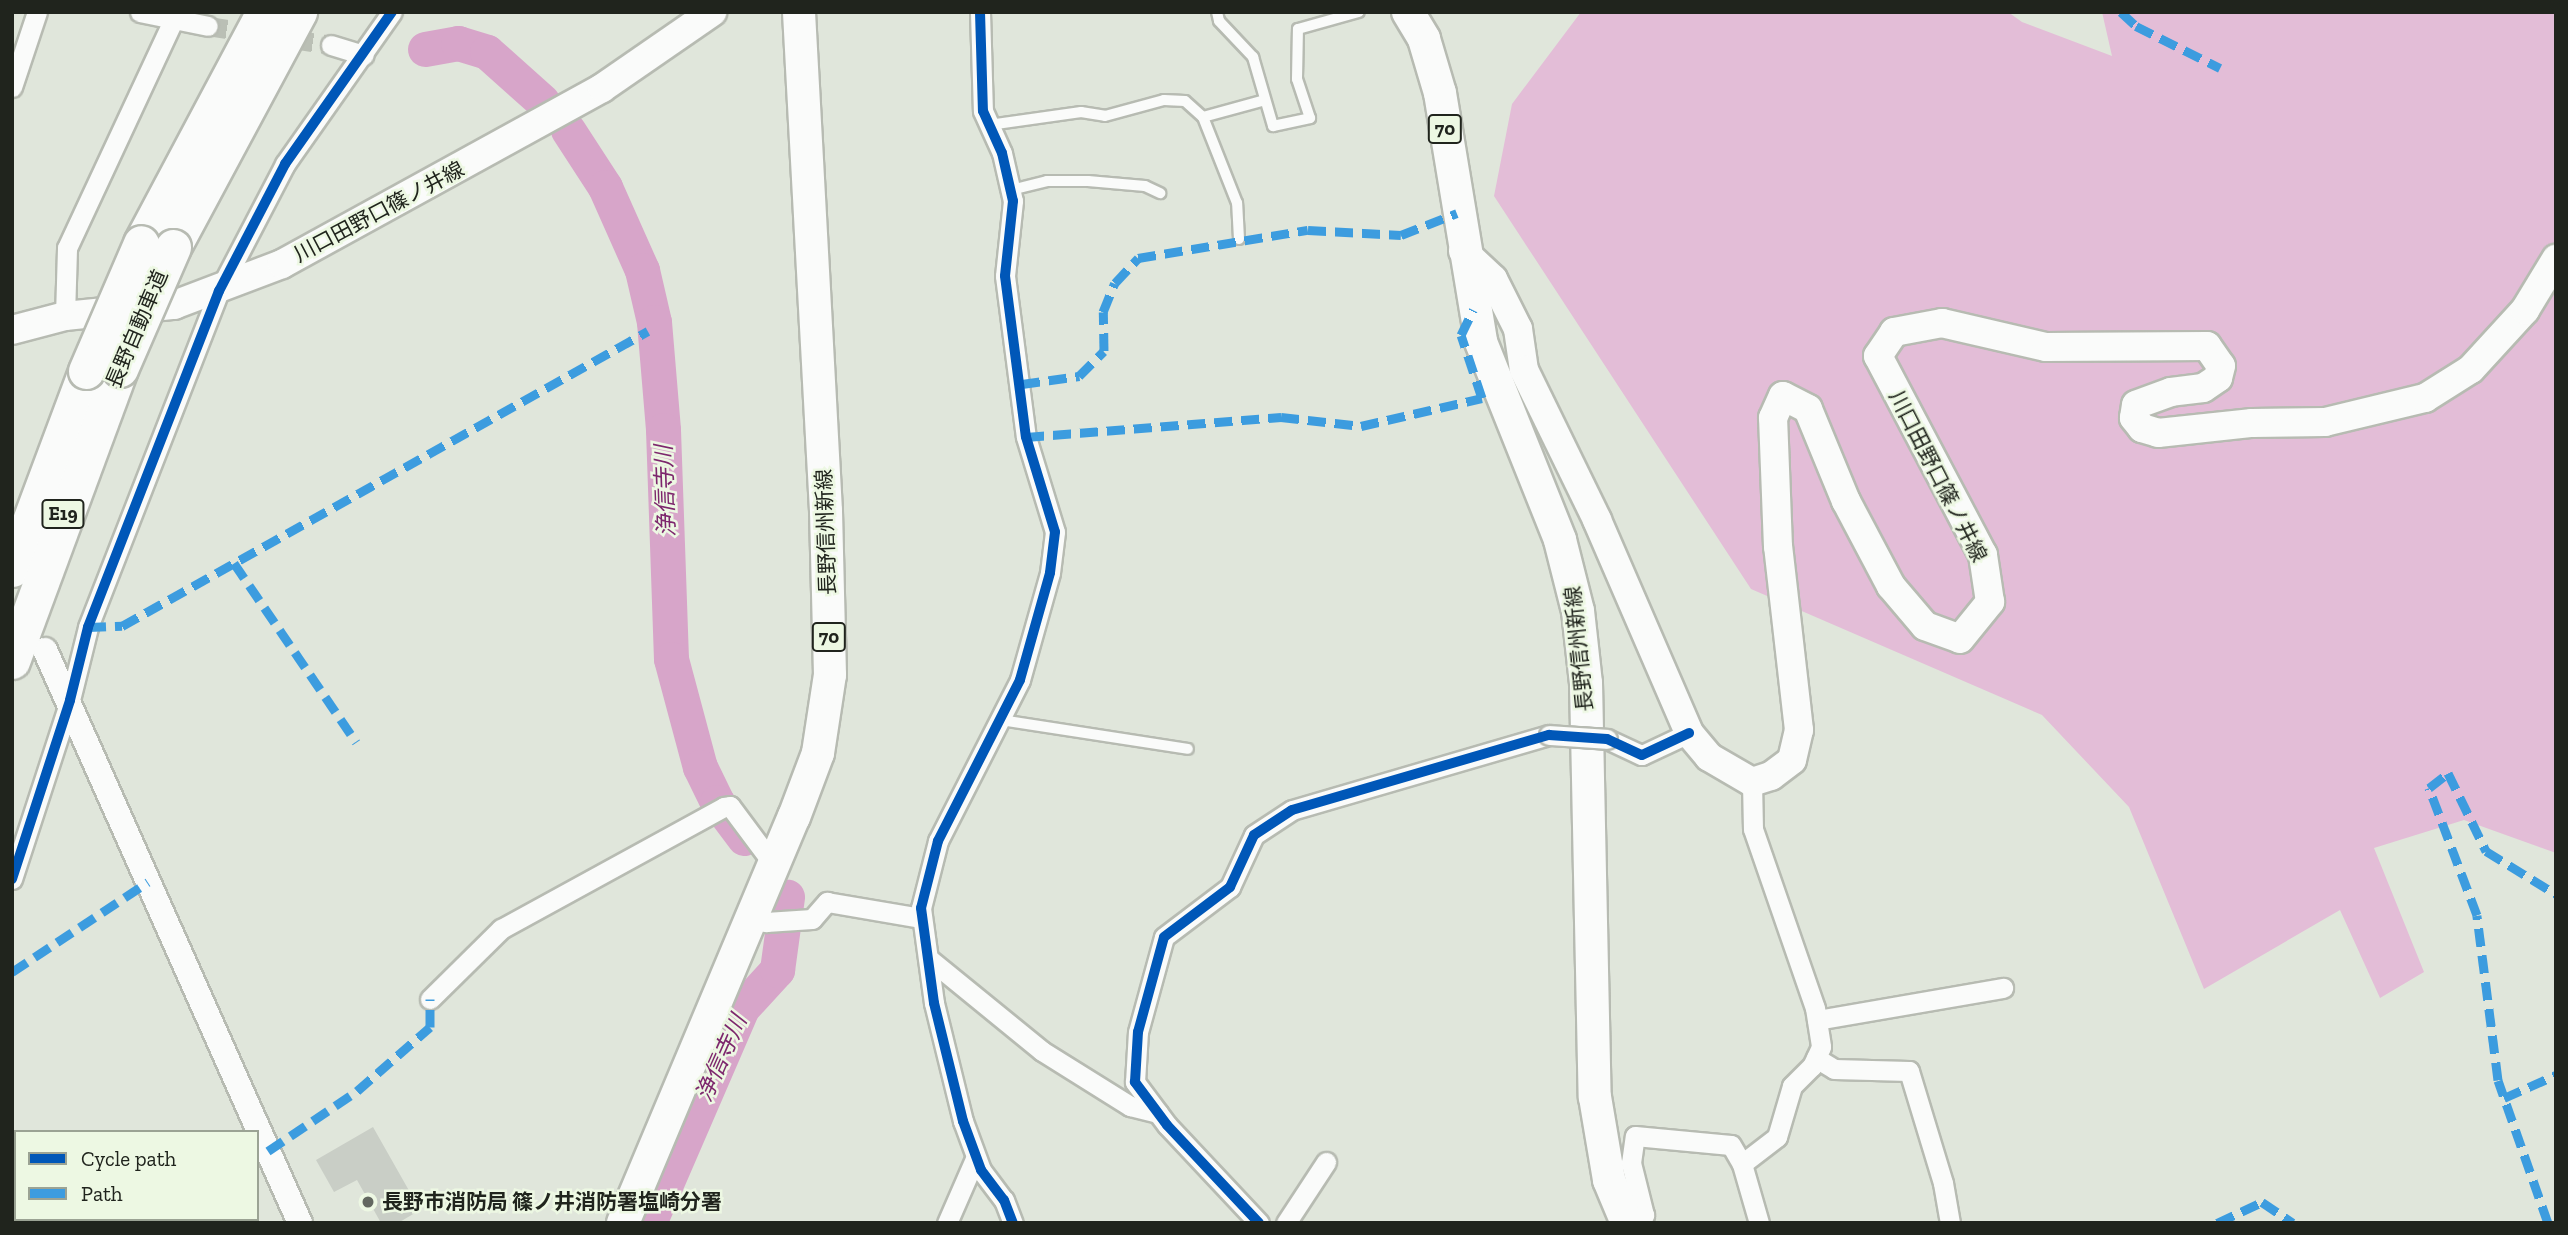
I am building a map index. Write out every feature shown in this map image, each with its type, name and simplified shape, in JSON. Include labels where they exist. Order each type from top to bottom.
[{"type":"highway","name":"長野自動車道","points":[[12,569],[264,12]]},
{"type":"highway","name":"長野自動車道","points":[[157,245],[299,12]]},
{"type":"highway","name":"長野自動車道","points":[[12,661],[103,370]]},
{"type":"main road","name":"川口田野口篠ノ井線","points":[[12,330],[65,316],[174,305],[219,291],[282,264],[602,88],[712,12]]},
{"type":"main road","name":"長野信州新線","points":[[623,1223],[759,920],[774,865],[818,753],[830,675],[827,511],[799,12]]},
{"type":"main road","name":"長野信州新線","points":[[1408,12],[1424,39],[1440,93],[1463,251],[1481,342],[1560,540],[1578,611],[1586,683],[1595,1097],[1609,1180],[1627,1223]]},
{"type":"main road","points":[[1463,251],[1493,279],[1518,330],[1524,370],[1597,520],[1689,733],[1709,757],[1752,782]]},
{"type":"main road","name":"川口田野口篠ノ井線","points":[[1752,782],[1771,776],[1792,760],[1799,730],[1778,547],[1773,418],[1783,396],[1808,409],[1846,501],[1891,586],[1925,626],[1960,639],[1990,602],[1983,555],[1878,356],[1894,332],[1941,323],[2046,347],[2207,346],[2221,366],[2218,378],[2203,388],[2162,394],[2136,405],[2134,418],[2142,428],[2158,433],[2240,424],[2325,422],[2425,398],[2471,369],[2525,310],[2556,259]]},
{"type":"street","points":[[12,87],[37,12]]},
{"type":"street","points":[[140,12],[175,16],[208,26]]},
{"type":"street","points":[[12,879],[71,700],[88,627],[219,291],[285,164],[325,102],[364,55],[392,12]]},
{"type":"street","points":[[980,12],[983,111],[1011,190],[1005,276],[1026,437],[1055,532],[1050,573],[1024,667],[1001,720],[938,841],[921,908],[951,1075],[975,1159],[1004,1200],[1013,1223]]},
{"type":"street","points":[[65,316],[67,248],[175,16]]},
{"type":"street","points":[[331,46],[364,55]]},
{"type":"street","points":[[45,650],[71,700],[300,1223]]},
{"type":"street","points":[[1259,1223],[1158,1113],[1135,1082],[1138,1032],[1164,937],[1230,887],[1254,835],[1292,810],[1549,735],[1607,739],[1642,755],[1689,733]]},
{"type":"street","points":[[1742,1164],[1777,1137],[1791,1086],[1816,1058],[1821,1047],[1817,1020],[1753,829],[1752,782]]},
{"type":"street","points":[[430,999],[501,929],[721,809],[730,806],[774,865]]},
{"type":"street","points":[[759,920],[812,919],[827,902],[922,918]]},
{"type":"street","points":[[928,958],[1042,1051],[1130,1106],[1158,1113]]},
{"type":"street","points":[[1817,1020],[2003,988]]},
{"type":"street","points":[[1816,1058],[1834,1069],[1909,1071],[1943,1183],[1950,1223]]},
{"type":"street","points":[[1633,1223],[1644,1215],[1632,1163],[1635,1136],[1731,1145],[1742,1164],[1759,1223]]},
{"type":"street","points":[[947,1223],[975,1159]]},
{"type":"street","points":[[1286,1223],[1326,1162]]},
{"type":"lane","points":[[1217,12],[1219,21],[1253,57],[1273,126],[1310,118],[1297,79],[1298,29],[1359,12]]},
{"type":"lane","points":[[989,125],[1081,112],[1105,116],[1164,100],[1185,101],[1203,117],[1237,203],[1240,239]]},
{"type":"lane","points":[[1203,117],[1265,100]]},
{"type":"lane","points":[[1011,190],[1047,181],[1088,181],[1145,186],[1160,194]]},
{"type":"lane","points":[[1001,720],[1188,749]]},
{"type":"shaded area","points":[[1581,12],[2008,12],[2022,22],[2112,56],[2102,12],[2556,12],[2556,853],[2464,820],[2374,848],[2424,972],[2380,998],[2340,910],[2204,989],[2129,807],[2042,715],[1751,589],[1494,196],[1512,104]]},
{"type":"building","points":[[373,1127],[420,1210],[398,1223],[381,1223],[357,1180],[334,1192],[316,1160]]},
{"type":"waterway","name":"浄信寺川","points":[[425,49],[458,43],[487,52],[542,101]]},
{"type":"waterway","name":"浄信寺川","points":[[568,130],[605,187],[642,270],[654,322],[663,430],[671,659],[700,767],[717,802],[744,838]]},
{"type":"waterway","name":"浄信寺川","points":[[649,1223],[742,1008],[777,970],[787,897]]},
{"type":"tunnel","points":[[208,26],[331,45]]},
{"type":"marked path","points":[[2121,12],[2136,26],[2220,68]]},
{"type":"marked path","points":[[1022,384],[1079,376],[1104,351],[1103,312],[1115,283],[1138,258],[1308,230],[1401,235],[1457,213]]},
{"type":"marked path","points":[[1026,437],[1281,417],[1361,426],[1482,398],[1461,335],[1473,310]]},
{"type":"marked path","points":[[88,627],[122,626],[648,331]]},
{"type":"marked path","points":[[234,563],[356,742]]},
{"type":"marked path","points":[[2548,1223],[2498,1080],[2477,915],[2429,788],[2448,773],[2486,851],[2556,894]]},
{"type":"marked path","points":[[12,972],[148,882]]},
{"type":"marked path","points":[[268,1151],[357,1091],[430,1027],[430,999]]},
{"type":"marked path","points":[[2504,1098],[2556,1075]]},
{"type":"marked path","points":[[2217,1223],[2262,1202],[2293,1223]]},
{"type":"cycle path","points":[[12,879],[70,700],[88,627],[219,291],[285,164],[392,12]]},
{"type":"cycle path","points":[[980,12],[983,111],[1002,153],[1013,201],[1005,276],[1026,437],[1055,532],[1050,573],[1020,680],[938,841],[921,908],[934,1003],[963,1121],[981,1170],[1004,1200],[1013,1223]]},
{"type":"cycle path","points":[[1259,1223],[1167,1125],[1135,1082],[1138,1032],[1164,937],[1230,887],[1254,835],[1292,810],[1549,735],[1607,739],[1642,755],[1689,733]]},
{"type":"place","name":"長野市消防局 篠ノ井消防署塩崎分署","points":[[368,1202]]}]
